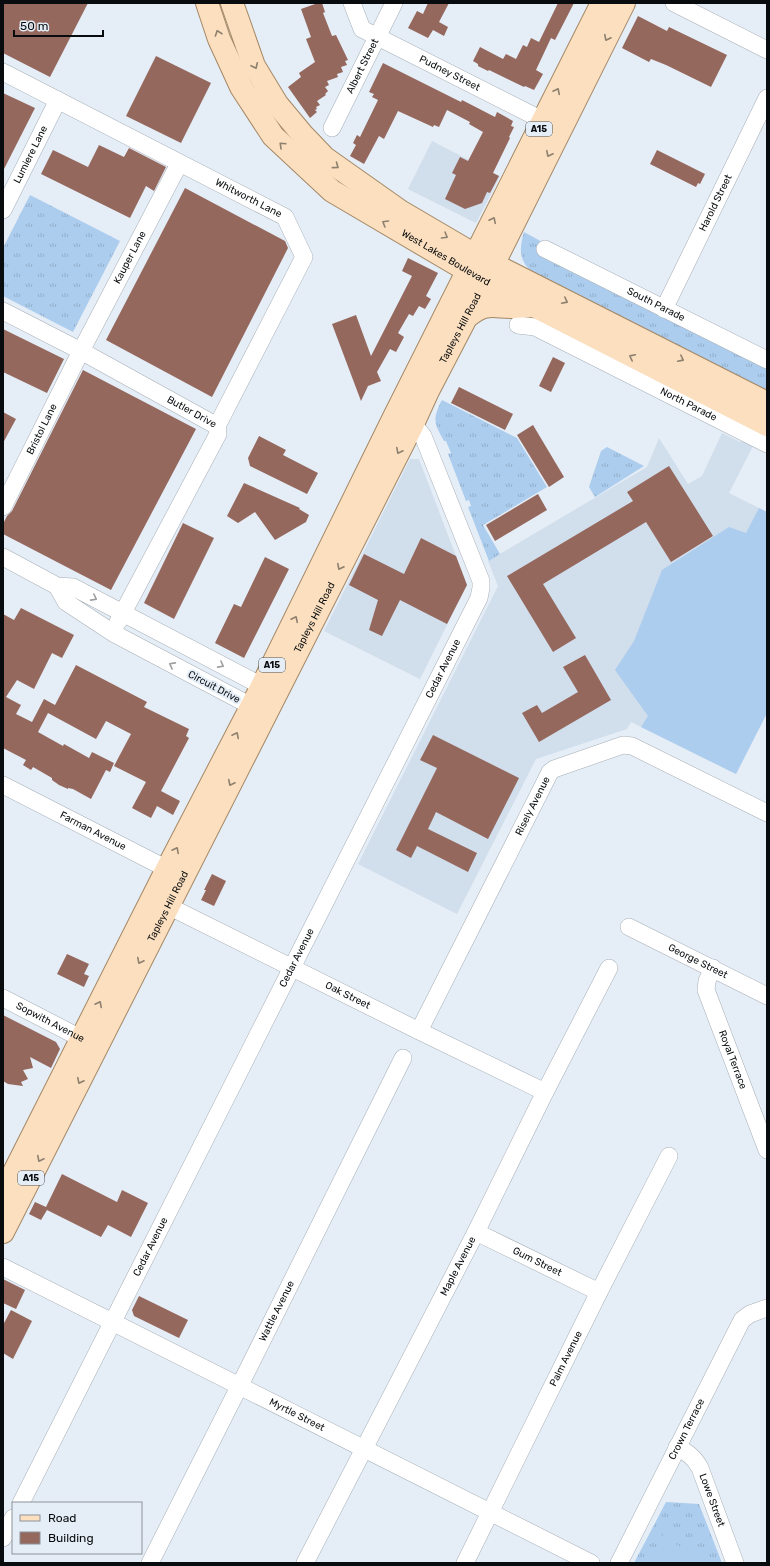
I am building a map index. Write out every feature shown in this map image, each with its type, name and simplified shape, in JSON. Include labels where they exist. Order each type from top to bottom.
[{"type":"main road","name":"West Lakes Boulevard","points":[[207,3],[219,39],[241,87],[273,136],[332,191],[480,268],[530,283],[767,403]]},
{"type":"main road","name":"West Lakes Boulevard","points":[[232,3],[254,66],[277,104],[325,158],[533,306],[609,355],[767,425]]},
{"type":"main road","name":"Tapleys Hill Road","points":[[403,422],[428,391],[468,316],[480,268],[519,214],[552,125],[602,3]]},
{"type":"main road","name":"Tapleys Hill Road","points":[[3,1232],[8,1191],[89,1042],[160,903],[261,699],[403,422],[552,125],[624,3]]},
{"type":"main road","points":[[519,214],[513,240],[514,259],[520,271],[530,283]]},
{"type":"main road","points":[[468,316],[477,309],[492,305],[511,307],[533,306]]},
{"type":"street","name":"Pudney Street","points":[[352,3],[362,29],[552,125]]},
{"type":"street","name":"Albert Street","points":[[332,128],[394,3]]},
{"type":"street","points":[[674,3],[767,50]]},
{"type":"street","name":"Whitworth Lane","points":[[3,72],[179,164],[285,217],[304,257],[217,426]]},
{"type":"street","name":"Harold Street","points":[[664,309],[767,98]]},
{"type":"street","name":"Lumiere Lane","points":[[3,210],[58,100]]},
{"type":"street","name":"Kauper Lane","points":[[81,351],[179,164]]},
{"type":"street","name":"South Parade","points":[[545,249],[767,360]]},
{"type":"street","name":"Butler Drive","points":[[3,311],[81,351],[217,426],[218,434],[113,633]]},
{"type":"street","name":"North Parade","points":[[518,325],[535,327],[609,355],[767,444]]},
{"type":"street","name":"Bristol Lane","points":[[3,507],[81,351]]},
{"type":"street","name":"Cedar Avenue","points":[[22,1502],[479,598],[481,581],[423,436],[403,422]]},
{"type":"street","points":[[3,557],[57,586],[73,587],[123,613],[261,699]]},
{"type":"street","name":"Circuit Drive","points":[[57,586],[66,602],[113,633],[261,699]]},
{"type":"street","name":"Risely Avenue","points":[[419,1031],[544,783],[554,769],[622,745],[632,746],[767,813]]},
{"type":"street","name":"Farman Avenue","points":[[3,785],[175,873]]},
{"type":"street","name":"Oak Street","points":[[160,903],[545,1092]]},
{"type":"street","name":"George Street","points":[[630,927],[767,996]]},
{"type":"street","name":"Maple Avenue","points":[[305,1563],[476,1232],[545,1092],[609,968]]},
{"type":"street","name":"Royal Terrace","points":[[713,968],[707,981],[706,990],[767,1150]]},
{"type":"street","name":"Sopwith Avenue","points":[[3,998],[89,1042]]},
{"type":"street","name":"Wattle Avenue","points":[[150,1563],[403,1058]]},
{"type":"street","name":"Palm Avenue","points":[[465,1563],[599,1292],[669,1156]]},
{"type":"street","name":"Gum Street","points":[[476,1232],[599,1292]]},
{"type":"street","name":"Myrtle Street","points":[[3,1267],[591,1563]]},
{"type":"street","name":"Crown Terrace","points":[[619,1563],[742,1320],[750,1314],[767,1308]]},
{"type":"street","name":"Lowe Street","points":[[677,1447],[695,1459],[700,1468],[734,1563]]},
{"type":"street","points":[[3,1538],[12,1520]]},
{"type":"shaded area","points":[[432,141],[500,176],[476,223],[408,189]]},
{"type":"shaded area","points":[[722,433],[740,442],[743,441],[753,446],[729,493],[767,512],[767,713],[736,774],[631,722],[627,729],[536,759],[457,914],[358,864],[498,586],[488,561],[647,467],[659,438],[688,484],[702,476]]},
{"type":"shaded area","points":[[410,459],[419,459],[467,585],[420,679],[324,631]]},
{"type":"green space","points":[[30,195],[120,241],[73,332],[3,296],[3,248]]},
{"type":"green space","points":[[524,232],[544,243],[628,298],[767,369],[767,394],[536,276],[527,266],[522,257],[521,246]]},
{"type":"green space","points":[[442,400],[517,438],[547,487],[483,525],[500,554],[489,561],[468,507],[471,506],[469,500],[466,501],[448,454],[451,453],[446,441],[444,441],[436,425],[437,412]]},
{"type":"green space","points":[[607,447],[644,466],[595,497],[589,487],[601,451]]},
{"type":"green space","points":[[759,508],[767,512],[767,713],[736,774],[641,727],[648,716],[615,670],[634,641],[662,570],[729,527],[746,533]]},
{"type":"green space","points":[[666,1502],[699,1504],[722,1563],[634,1563]]},
{"type":"green space","points":[[668,1525],[681,1531],[675,1544],[712,1563],[649,1563]]},
{"type":"building","points":[[3,3],[88,3],[50,77],[3,53]]},
{"type":"building","points":[[322,3],[325,12],[323,13],[332,36],[336,35],[348,60],[345,61],[347,65],[341,67],[343,72],[337,74],[338,77],[327,81],[329,85],[325,87],[328,91],[325,94],[326,95],[317,101],[320,105],[316,107],[317,109],[315,110],[317,112],[310,118],[288,87],[301,77],[299,73],[315,62],[306,39],[311,37],[301,9]]},
{"type":"building","points":[[428,3],[449,3],[439,22],[448,27],[444,36],[433,30],[428,38],[408,28],[417,11],[423,14]]},
{"type":"building","points":[[558,3],[574,3],[555,40],[551,38],[536,70],[543,74],[534,90],[525,86],[524,87],[489,70],[488,71],[478,66],[478,64],[473,61],[480,47],[503,59],[506,54],[516,59],[523,45],[527,47],[531,38],[539,42]]},
{"type":"building","points":[[638,16],[667,31],[669,27],[727,55],[711,87],[666,65],[651,59],[649,62],[622,48]]},
{"type":"building","points":[[156,56],[211,83],[181,143],[126,116]]},
{"type":"building","points":[[383,63],[461,102],[462,100],[495,117],[497,112],[513,121],[511,126],[514,127],[509,137],[510,138],[493,173],[499,176],[490,193],[487,192],[482,203],[465,209],[445,199],[456,175],[452,173],[460,157],[468,161],[483,132],[469,124],[470,122],[447,110],[439,127],[434,125],[433,127],[398,111],[384,139],[379,136],[364,164],[350,156],[356,145],[353,143],[357,135],[360,137],[378,100],[372,97],[374,94],[369,92]]},
{"type":"building","points":[[3,93],[35,108],[3,171]]},
{"type":"building","points":[[99,145],[124,157],[129,148],[166,167],[154,191],[146,186],[130,218],[41,174],[53,150],[88,167]]},
{"type":"building","points":[[657,150],[705,174],[700,184],[698,183],[696,187],[650,164]]},
{"type":"building","points":[[185,188],[285,241],[288,248],[212,397],[106,340]]},
{"type":"building","points":[[408,258],[438,273],[426,296],[431,299],[425,309],[419,306],[413,316],[409,314],[398,333],[404,337],[396,352],[390,349],[377,372],[381,381],[368,386],[361,401],[332,324],[356,315],[371,356],[412,276],[402,271]]},
{"type":"building","points":[[3,329],[64,359],[47,393],[3,372]]},
{"type":"building","points":[[553,357],[565,363],[551,392],[539,386]]},
{"type":"building","points":[[83,370],[196,429],[111,590],[3,534],[3,524],[7,516],[12,511]]},
{"type":"building","points":[[459,387],[513,414],[505,430],[451,403]]},
{"type":"building","points":[[3,412],[16,419],[3,443]]},
{"type":"building","points":[[533,425],[564,477],[549,487],[517,435]]},
{"type":"building","points":[[259,436],[286,450],[283,455],[318,473],[307,494],[250,466],[248,458]]},
{"type":"building","points":[[669,466],[713,536],[671,562],[646,522],[543,584],[576,638],[553,652],[507,576],[633,501],[627,492]]},
{"type":"building","points":[[244,483],[300,508],[299,509],[309,515],[306,522],[275,540],[255,512],[238,523],[227,516]]},
{"type":"building","points":[[538,494],[547,510],[495,541],[486,525]]},
{"type":"building","points":[[183,523],[214,538],[174,619],[144,603]]},
{"type":"building","points":[[421,538],[456,556],[467,585],[447,624],[400,600],[382,636],[369,630],[378,600],[349,585],[364,554],[404,574]]},
{"type":"building","points":[[265,557],[289,569],[244,658],[215,643],[234,604],[241,607]]},
{"type":"building","points":[[21,608],[74,635],[62,658],[52,653],[34,689],[17,680],[6,697],[21,705],[16,714],[32,722],[44,699],[55,705],[76,665],[147,702],[144,707],[189,729],[186,736],[189,738],[161,791],[180,801],[173,815],[157,806],[151,818],[132,808],[146,782],[114,766],[131,734],[106,721],[96,739],[48,713],[38,732],[89,758],[92,752],[114,763],[110,772],[106,770],[91,799],[73,789],[68,789],[59,785],[52,780],[52,778],[33,767],[31,770],[23,765],[26,760],[3,748],[3,614],[14,620]]},
{"type":"building","points":[[585,655],[611,700],[539,742],[522,713],[537,705],[542,713],[578,692],[563,667]]},
{"type":"building","points":[[433,735],[519,778],[488,839],[436,812],[428,829],[477,853],[468,872],[417,846],[411,858],[396,850],[437,768],[420,760]]},
{"type":"building","points":[[212,874],[226,881],[214,906],[201,900]]},
{"type":"building","points":[[67,954],[89,964],[84,974],[89,976],[84,987],[57,974]]},
{"type":"building","points":[[3,1015],[56,1042],[60,1049],[51,1068],[30,1057],[33,1068],[23,1070],[28,1079],[21,1082],[23,1086],[8,1084],[3,1081]]},
{"type":"building","points":[[62,1174],[117,1202],[122,1190],[148,1203],[131,1237],[108,1225],[101,1237],[47,1210],[41,1220],[29,1214],[35,1202],[46,1207]]},
{"type":"building","points":[[3,1279],[25,1290],[16,1309],[3,1303]]},
{"type":"building","points":[[139,1296],[188,1320],[179,1338],[134,1316],[132,1310]]},
{"type":"building","points":[[11,1310],[32,1321],[13,1359],[3,1353],[3,1325]]}]
